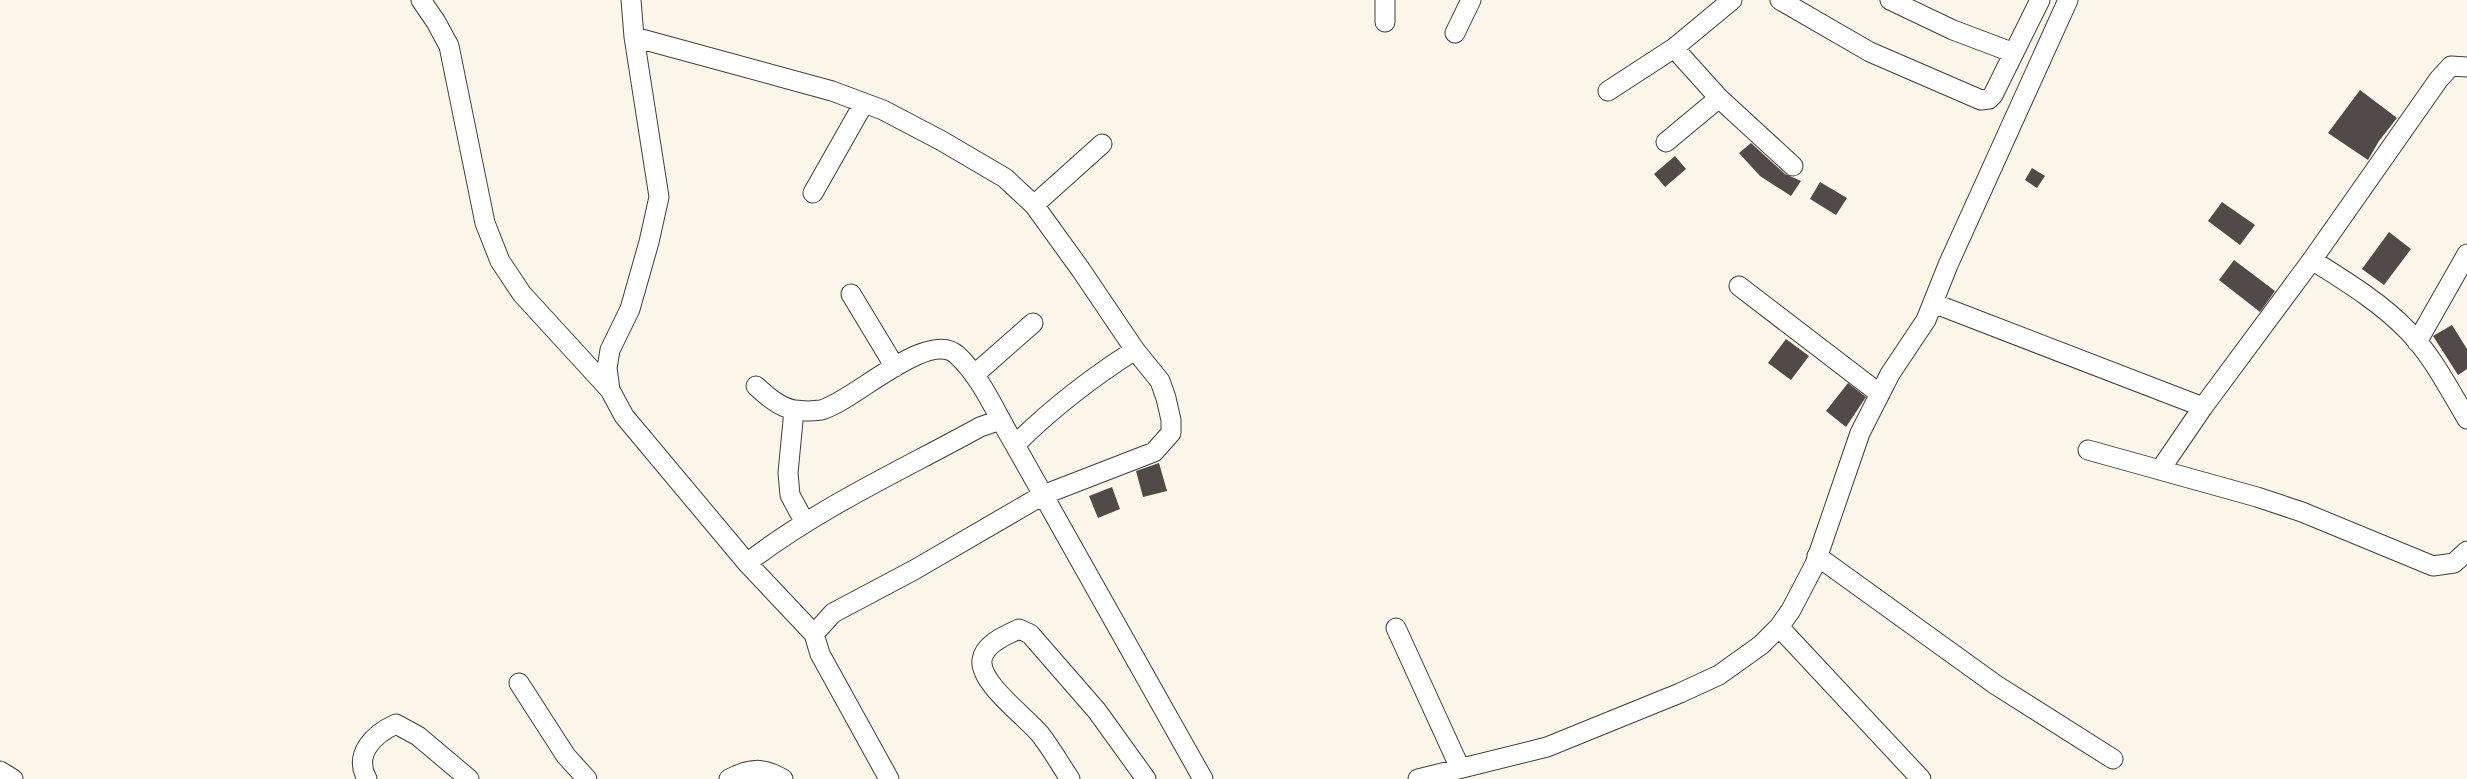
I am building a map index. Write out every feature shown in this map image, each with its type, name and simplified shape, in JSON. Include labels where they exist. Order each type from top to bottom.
[{"type":"street","points":[[421,0],[449,46],[485,223],[500,261],[522,294],[610,390],[624,416],[747,563],[814,634],[820,654],[889,779]]},
{"type":"street","points":[[610,390],[607,368],[610,350],[630,309],[649,242],[659,197],[634,37],[631,0]]},
{"type":"street","points":[[1385,0],[1385,22]]},
{"type":"street","points":[[1455,33],[1471,0]]},
{"type":"street","points":[[1608,91],[1674,48],[1732,0]]},
{"type":"street","points":[[1780,0],[1870,52],[1981,100],[1989,99],[1993,95],[2040,0]]},
{"type":"street","points":[[1890,0],[1953,30],[2014,53]]},
{"type":"street","points":[[1418,779],[1547,746],[1680,693],[1719,675],[1761,645],[1779,627],[1791,610],[1817,556],[1860,433],[1890,374],[1926,320],[2068,0]]},
{"type":"street","points":[[634,37],[832,91],[883,110],[1004,178],[1034,205],[1135,350],[1160,381],[1171,420],[1171,433],[1154,452],[1043,495],[833,614],[814,634]]},
{"type":"street","points":[[1674,48],[1719,98],[1793,166]]},
{"type":"street","points":[[2160,470],[2312,260],[2439,79],[2451,66],[2467,67]]},
{"type":"street","points":[[1666,142],[1719,98]]},
{"type":"street","points":[[814,194],[864,103]]},
{"type":"street","points":[[1034,205],[1102,144]]},
{"type":"street","points":[[2417,342],[2467,254]]},
{"type":"street","points":[[2312,260],[2357,288],[2407,330],[2444,380],[2467,419]]},
{"type":"street","points":[[1739,286],[1880,394]]},
{"type":"street","points":[[851,294],[895,367]]},
{"type":"street","points":[[1933,303],[2204,407]]},
{"type":"street","points":[[974,375],[1033,322]]},
{"type":"street","points":[[756,386],[777,404],[794,410],[821,410],[851,395],[895,367],[936,349],[948,350],[957,355],[974,375],[1203,779]]},
{"type":"street","points":[[1015,446],[1064,400],[1135,350]]},
{"type":"street","points":[[794,410],[788,473],[790,494],[805,523]]},
{"type":"street","points":[[747,563],[776,540],[805,523],[980,427],[1000,420]]},
{"type":"street","points":[[2088,450],[2258,497],[2302,512],[2433,566],[2454,563],[2467,551]]},
{"type":"street","points":[[1817,556],[1996,685],[2113,759]]},
{"type":"street","points":[[1779,627],[1921,779]]},
{"type":"street","points":[[1396,628],[1460,768]]},
{"type":"street","points":[[1070,779],[1039,734],[997,690],[982,670],[982,658],[995,641],[1019,629],[1030,634],[1097,711],[1146,779]]},
{"type":"street","points":[[519,683],[566,756],[587,779]]},
{"type":"street","points":[[367,779],[362,770],[364,750],[379,732],[396,724],[418,736],[468,779]]},
{"type":"street","points":[[729,779],[742,772],[768,770],[783,779]]},
{"type":"street","points":[[0,772],[13,779]]},
{"type":"building","points":[[2360,90],[2397,118],[2379,141],[2368,160],[2328,133]]},
{"type":"building","points":[[1751,143],[1785,174],[1801,181],[1791,196],[1760,176],[1739,153]]},
{"type":"building","points":[[1675,156],[1686,169],[1665,187],[1654,174]]},
{"type":"building","points":[[2032,168],[2045,176],[2037,188],[2025,180]]},
{"type":"building","points":[[1820,182],[1847,198],[1836,215],[1810,199]]},
{"type":"building","points":[[2222,202],[2255,225],[2240,245],[2208,221]]},
{"type":"building","points":[[2389,232],[2411,249],[2384,285],[2362,269]]},
{"type":"building","points":[[2234,260],[2275,291],[2260,312],[2219,280]]},
{"type":"building","points":[[2452,325],[2467,349],[2467,369],[2458,375],[2433,336]]},
{"type":"building","points":[[1786,339],[1809,356],[1791,380],[1768,363]]},
{"type":"building","points":[[1848,383],[1866,397],[1846,427],[1826,411]]},
{"type":"building","points":[[1159,463],[1167,491],[1143,497],[1136,471]]},
{"type":"building","points":[[1112,487],[1120,509],[1098,518],[1089,496]]}]
